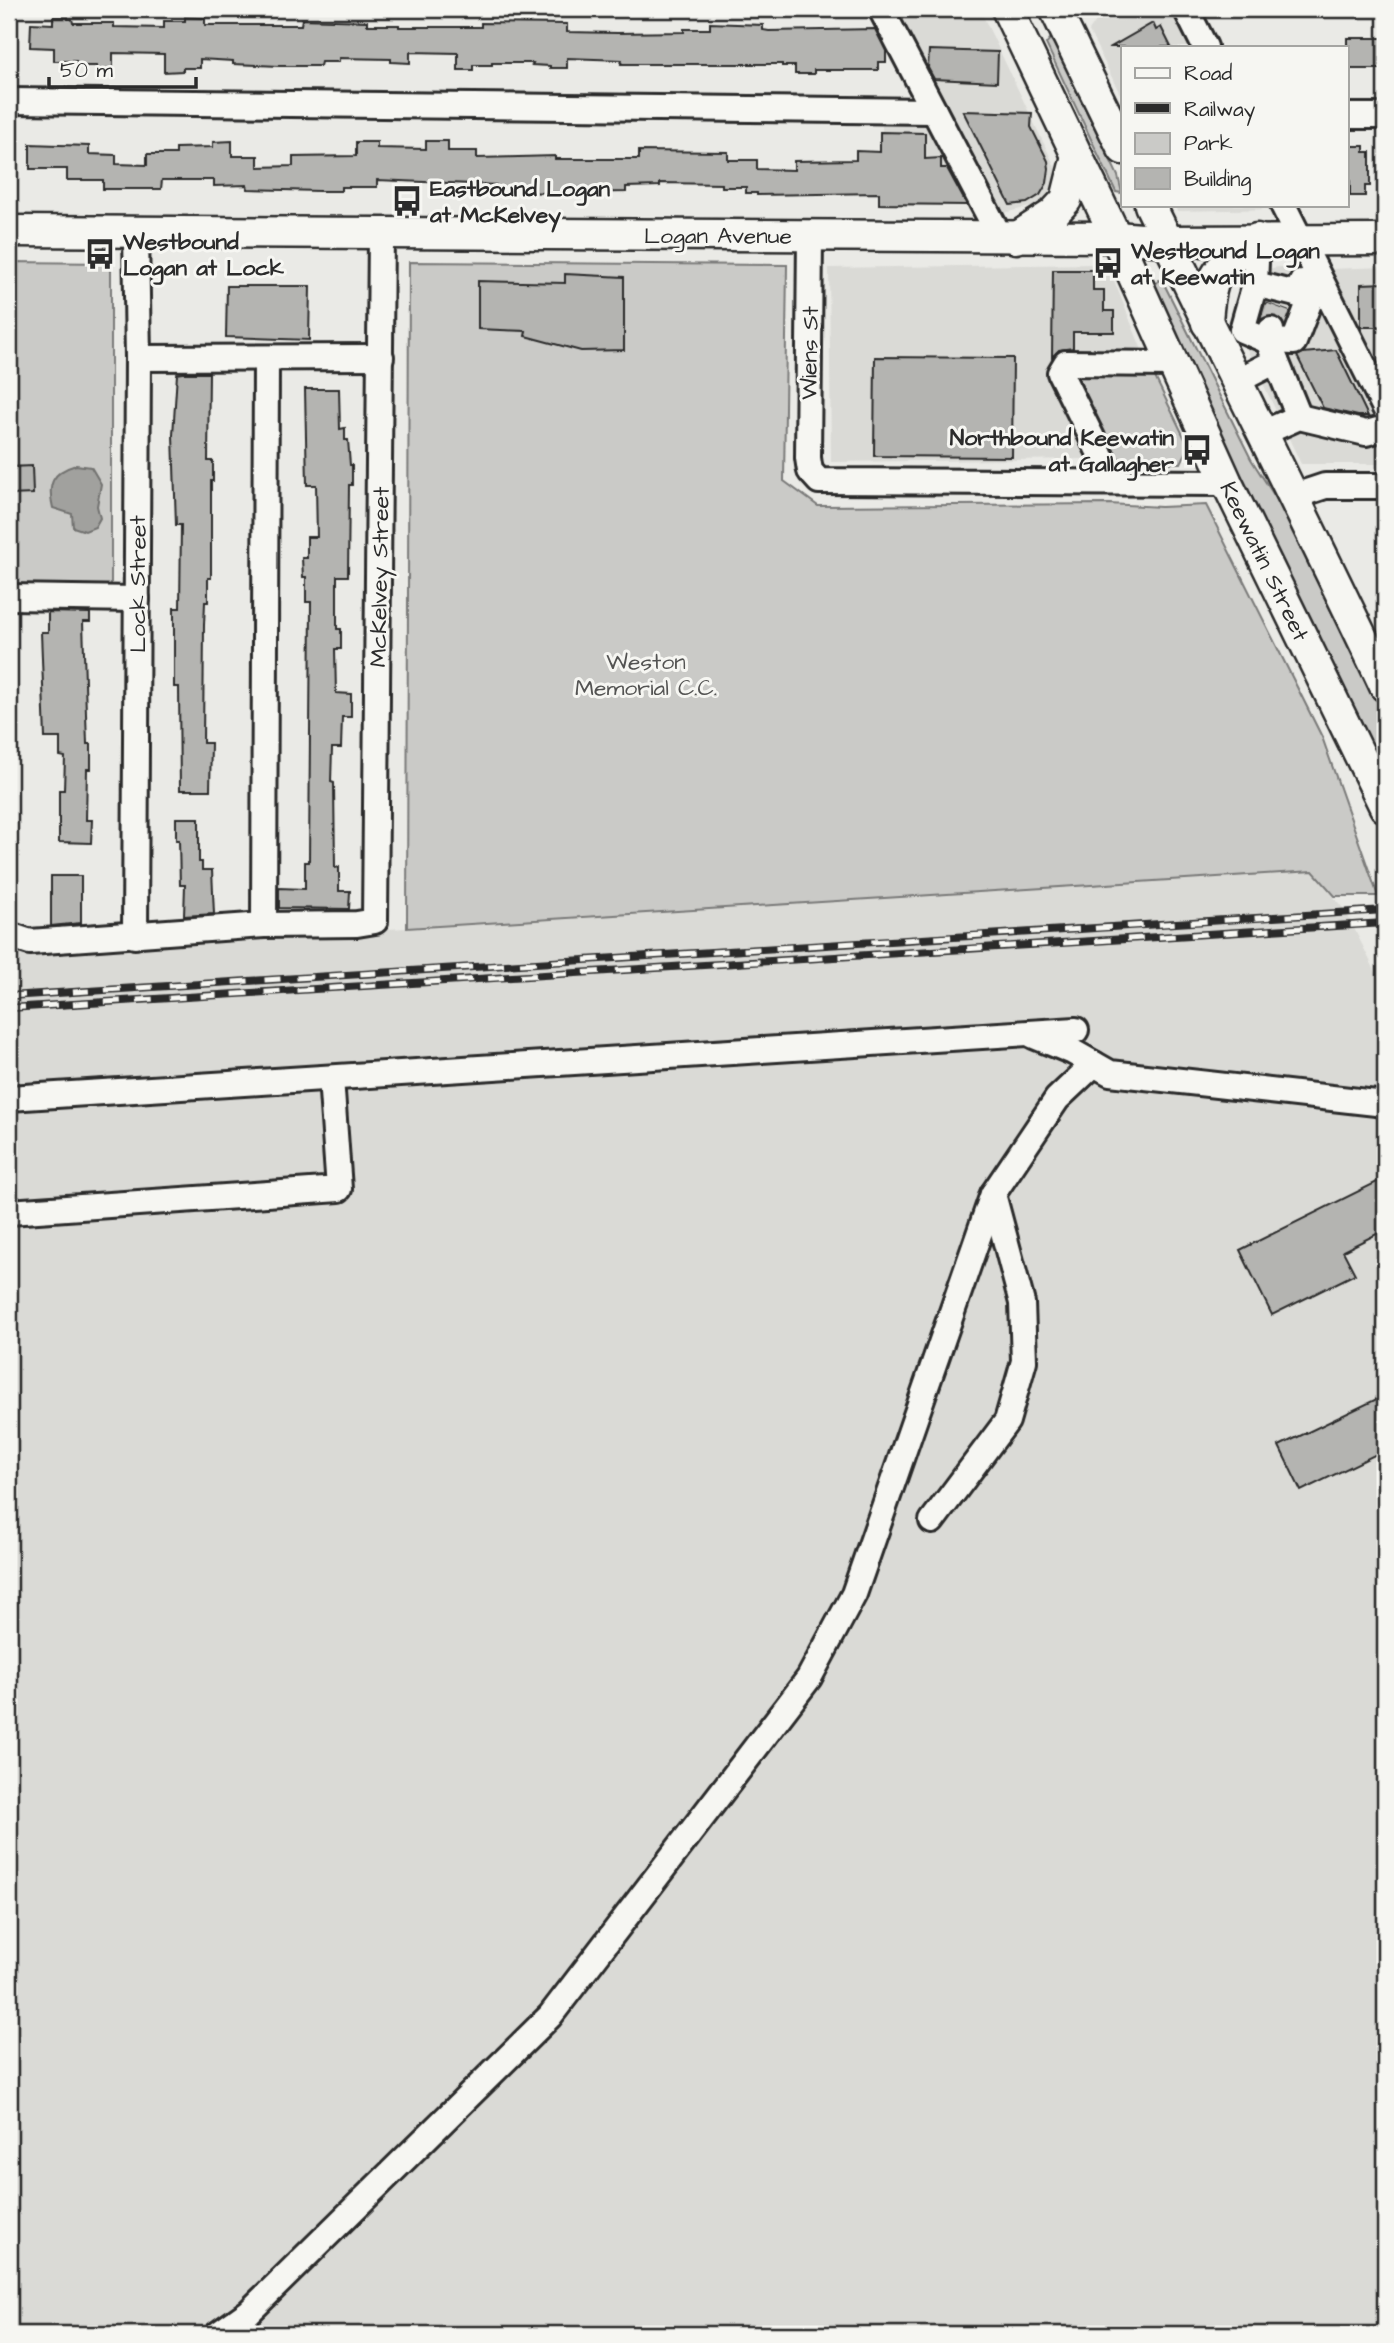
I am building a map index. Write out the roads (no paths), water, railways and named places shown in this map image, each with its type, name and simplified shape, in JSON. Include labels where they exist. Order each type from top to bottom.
[{"type":"main road","name":"Keewatin Street","points":[[1007,9],[1116,237],[1227,483],[1385,807]]},
{"type":"main road","points":[[1055,9],[1121,145]]},
{"type":"main road","points":[[1008,238],[1053,214],[1066,200],[1077,156]]},
{"type":"main road","points":[[1150,206],[1295,496],[1385,686]]},
{"type":"main road","name":"Logan Avenue","points":[[9,231],[1116,237],[1167,241],[1257,239],[1306,249],[1385,240]]},
{"type":"main road","points":[[1207,323],[1212,281],[1227,263],[1257,239]]},
{"type":"street","points":[[881,9],[934,111],[1008,238]]},
{"type":"street","points":[[1186,9],[1204,46]]},
{"type":"street","points":[[9,101],[934,111]]},
{"type":"street","points":[[1348,116],[1385,116]]},
{"type":"street","points":[[1284,206],[1376,370],[1385,408]]},
{"type":"street","name":"Lock Street","points":[[135,936],[138,358],[136,232]]},
{"type":"street","name":"McKelvey Street","points":[[264,925],[357,924],[375,920],[381,233]]},
{"type":"street","name":"Wiens St","points":[[810,236],[808,458],[810,471],[820,481],[1114,482]]},
{"type":"street","points":[[1257,239],[1255,284],[1242,330],[1279,321]]},
{"type":"street","points":[[1237,382],[1279,321],[1306,249]]},
{"type":"street","points":[[1255,284],[1279,321],[1299,417]]},
{"type":"street","points":[[138,358],[381,357]]},
{"type":"street","points":[[9,935],[30,942],[264,925],[266,358]]},
{"type":"street","points":[[1173,364],[1066,363],[1059,373],[1114,482],[1227,483]]},
{"type":"street","points":[[1263,433],[1299,417],[1366,433],[1385,428]]},
{"type":"street","points":[[1295,496],[1325,486],[1385,486]]},
{"type":"street","points":[[9,597],[137,599]]},
{"type":"street","points":[[9,1098],[1076,1030]]},
{"type":"street","points":[[1027,1033],[1073,1052],[1110,1073],[1385,1104]]},
{"type":"street","points":[[218,2334],[248,2312],[550,2016],[809,1678],[854,1594],[993,1194],[1057,1099],[1094,1064]]},
{"type":"street","points":[[9,1212],[339,1189],[331,1078]]},
{"type":"street","points":[[932,1521],[1007,1421],[1024,1361],[1022,1303],[993,1194]]},
{"type":"tunnel","points":[[1271,329],[1279,308]]},
{"type":"railway","points":[[9,996],[1385,910]]},
{"type":"railway","points":[[9,1008],[1385,923]]},
{"type":"place","name":"Eastbound Logan at McKelvey","points":[[407,201]]},
{"type":"place","name":"Westbound Logan at Lock","points":[[100,254]]},
{"type":"place","name":"Westbound Logan at Keewatin","points":[[1108,263]]},
{"type":"place","name":"Northbound Keewatin at Gallagher","points":[[1197,450]]},
{"type":"park label","name":"Weston Memorial C.C.","points":[[646,674]]}]
